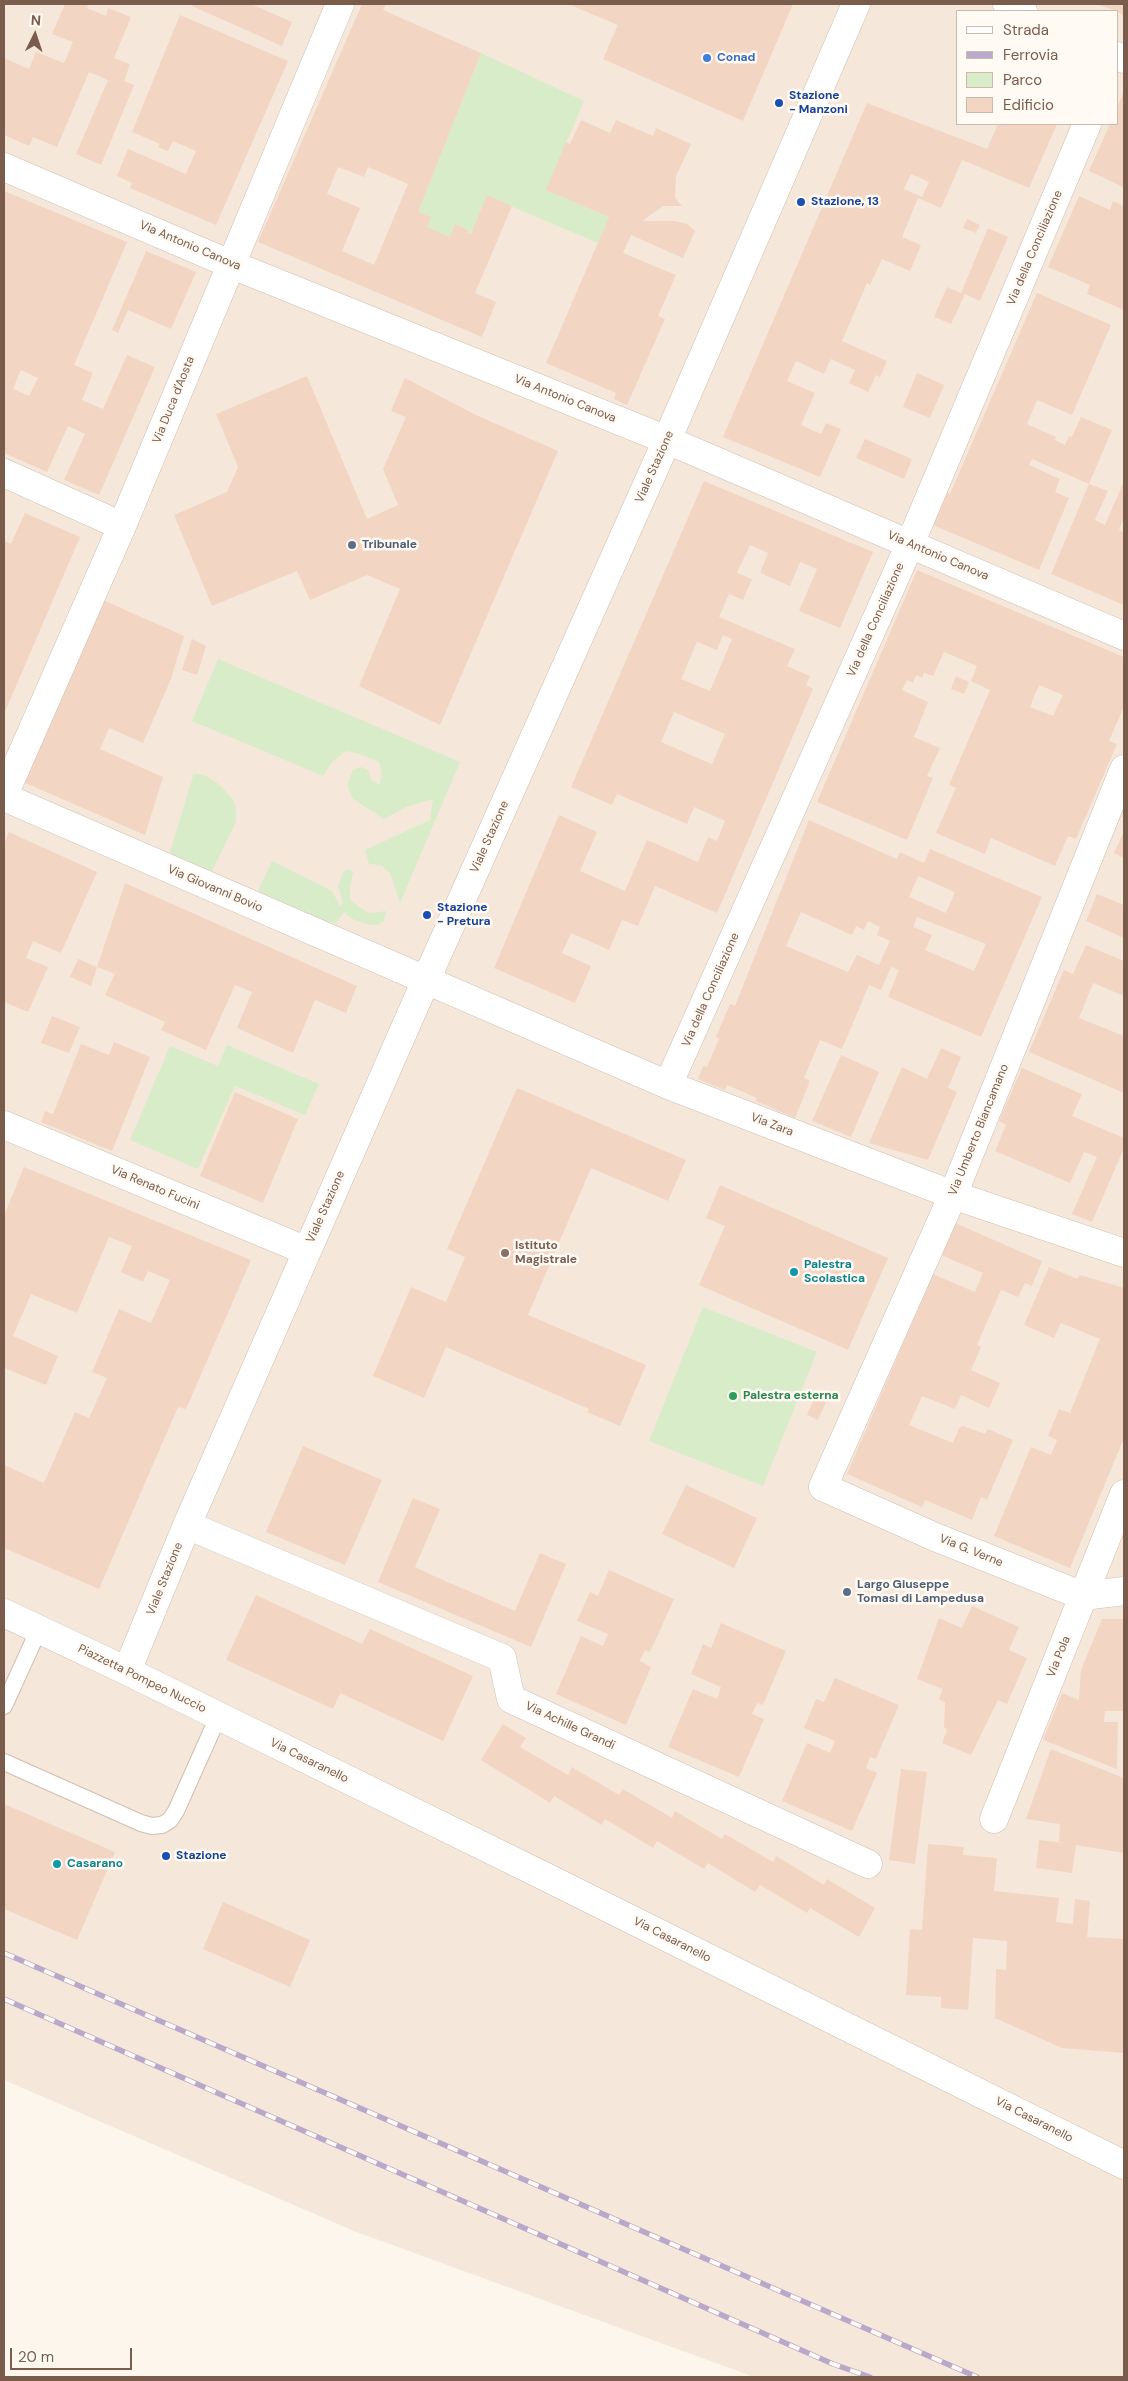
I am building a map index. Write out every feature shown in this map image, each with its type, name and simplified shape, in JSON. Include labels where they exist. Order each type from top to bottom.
[{"type":"street","name":"Viale Stazione","points":[[127,1671],[187,1525],[426,980],[667,440],[856,4]]},
{"type":"street","points":[[1007,4],[1021,10]]},
{"type":"street","name":"Via Duca d'Aosta","points":[[4,796],[122,526],[230,264],[331,6]]},
{"type":"street","name":"Via della Conciliazione","points":[[668,1085],[910,544],[1087,125]]},
{"type":"street","name":"Via Antonio Canova","points":[[4,166],[230,264],[667,440],[1124,636]]},
{"type":"street","points":[[4,473],[122,526]]},
{"type":"street","name":"Via Umberto Biancamano","points":[[823,1487],[953,1195],[1124,769]]},
{"type":"street","name":"Via Giovanni Bovio","points":[[4,796],[426,980]]},
{"type":"street","name":"Via Zara","points":[[426,980],[668,1085],[953,1195],[1124,1253]]},
{"type":"street","name":"Via Renato Fucini","points":[[4,1125],[307,1251]]},
{"type":"street","name":"Via G. Verne","points":[[823,1487],[940,1539],[1083,1596],[1124,1592]]},
{"type":"street","name":"Via Pola","points":[[994,1819],[1124,1494]]},
{"type":"street","name":"Via Achille Grandi","points":[[187,1525],[502,1658],[511,1699],[868,1864]]},
{"type":"street","name":"Piazzetta Pompeo Nuccio","points":[[4,1613],[127,1671],[218,1717]]},
{"type":"street","name":"Via Casaranello","points":[[218,1717],[557,1882],[1124,2165]]},
{"type":"lane","points":[[4,1706],[39,1629]]},
{"type":"lane","name":"Piazzetta Pompeo Nuccio","points":[[4,1762],[141,1823],[162,1825],[170,1820],[176,1811],[218,1717]]},
{"type":"shaded area","points":[[4,4],[1124,4],[1124,2377],[754,2377],[354,2231],[4,2080]]},
{"type":"green space","points":[[481,53],[584,101],[546,190],[609,217],[598,243],[487,196],[471,234],[467,233],[468,230],[455,225],[450,237],[427,227],[431,217],[418,212]]},
{"type":"green space","points":[[218,659],[460,762],[400,903],[390,873],[381,865],[369,864],[365,850],[430,820],[433,799],[406,807],[384,819],[353,799],[347,785],[353,770],[361,767],[368,770],[371,780],[380,785],[382,772],[379,762],[360,754],[346,751],[333,761],[323,776],[192,721]]},
{"type":"green space","points":[[194,773],[206,776],[220,785],[233,800],[236,808],[236,822],[212,871],[169,855]]},
{"type":"green space","points":[[272,861],[332,891],[340,906],[343,903],[338,886],[344,871],[349,869],[353,872],[350,899],[370,913],[386,911],[384,921],[378,925],[366,924],[352,919],[344,912],[336,923],[324,921],[258,891]]},
{"type":"green space","points":[[227,1045],[319,1084],[305,1115],[235,1086],[198,1169],[130,1140],[170,1046],[218,1066]]},
{"type":"green space","name":"Palestra esterna","points":[[703,1307],[817,1352],[763,1486],[649,1441]]},
{"type":"building","points":[[65,4],[89,4],[87,8],[106,16],[108,8],[131,17],[114,58],[130,64],[124,81],[134,85],[101,165],[76,154],[108,80],[89,72],[57,147],[33,137],[29,146],[4,135],[4,58],[29,69],[36,52],[64,63],[73,42],[52,34]]},
{"type":"building","points":[[193,4],[251,4],[292,22],[282,46],[192,6]]},
{"type":"building","points":[[362,4],[386,4],[383,10],[481,53],[418,212],[431,217],[427,227],[450,237],[455,224],[468,230],[467,233],[471,234],[487,195],[512,206],[475,293],[496,302],[482,337],[258,242]],"holes":[[[338,167],[364,177],[368,167],[408,184],[374,265],[342,251],[360,208],[327,194]]]},
{"type":"building","name":"Conad","points":[[568,4],[793,4],[743,121],[603,59],[618,25]]},
{"type":"building","points":[[1096,4],[1124,4],[1124,16],[1118,10]]},
{"type":"building","points":[[180,15],[288,61],[216,225],[130,188],[132,183],[117,176],[128,149],[186,174],[196,151],[173,141],[168,151],[158,147],[160,144],[132,132]]},
{"type":"building","points":[[1124,91],[1123,187],[1089,171],[1110,125],[1118,125],[1118,106]]},
{"type":"building","points":[[867,103],[987,149],[998,125],[1057,125],[1029,188],[962,160],[941,208],[918,198],[902,237],[921,245],[910,271],[882,259],[870,285],[867,283],[842,341],[887,361],[880,377],[876,375],[868,392],[849,383],[855,370],[831,359],[824,374],[796,361],[787,381],[815,393],[801,425],[821,434],[826,423],[841,429],[820,477],[723,437]],"holes":[[[911,174],[929,182],[922,197],[904,189]]]},
{"type":"building","points":[[581,120],[610,133],[616,120],[653,136],[656,128],[691,144],[676,176],[675,198],[682,206],[663,206],[642,221],[675,221],[687,224],[695,231],[683,258],[631,235],[623,253],[676,275],[658,316],[665,319],[627,405],[614,399],[616,393],[546,363],[609,217],[546,190],[566,142],[570,144]]},
{"type":"building","points":[[4,191],[127,242],[74,365],[93,373],[82,400],[103,409],[127,355],[155,367],[99,495],[64,480],[85,434],[68,426],[47,472],[4,453]],"holes":[[[21,370],[38,378],[29,396],[13,389]]]},
{"type":"building","points":[[1079,196],[1110,210],[1113,201],[1124,206],[1124,310],[1087,294],[1090,285],[1048,267]]},
{"type":"building","points":[[967,219],[980,225],[976,233],[963,228]]},
{"type":"building","points":[[988,228],[1008,237],[980,301],[965,294],[951,324],[934,317],[947,287],[961,293]]},
{"type":"building","points":[[146,251],[196,272],[171,329],[128,310],[118,333],[112,330]]},
{"type":"building","points":[[1037,293],[1111,325],[1072,415],[1037,400],[1027,424],[1056,437],[1055,440],[1065,445],[1069,436],[1072,437],[1081,417],[1112,430],[1089,484],[1032,459],[1029,465],[1060,479],[1055,492],[1069,498],[1039,570],[933,525],[947,492],[950,494]]},
{"type":"building","points":[[917,373],[944,385],[930,418],[903,407]]},
{"type":"building","name":"Tribunale","points":[[307,376],[367,519],[398,505],[383,469],[406,417],[391,411],[405,378],[476,415],[558,451],[440,725],[359,686],[400,589],[367,575],[310,600],[297,571],[212,606],[174,515],[227,492],[238,467],[216,414]]},
{"type":"building","points":[[865,439],[912,459],[904,479],[856,458]]},
{"type":"building","points":[[704,481],[873,552],[840,628],[799,611],[817,569],[800,562],[790,586],[760,573],[768,553],[750,545],[737,573],[752,579],[743,600],[729,594],[719,617],[795,649],[787,666],[810,676],[806,685],[813,689],[717,913],[655,886],[638,926],[622,920],[609,950],[571,933],[562,953],[591,966],[575,1003],[494,968],[559,815],[597,832],[580,871],[625,891],[647,840],[698,862],[708,837],[717,841],[725,821],[694,807],[687,824],[617,794],[612,805],[571,787]],"holes":[[[723,635],[732,639],[710,691],[681,679],[697,642],[717,650]],[[674,712],[725,734],[712,764],[661,742]]]},
{"type":"building","points":[[1124,481],[1124,517],[1119,530],[1124,533],[1124,605],[1051,574],[1089,484],[1108,491],[1095,520],[1105,525]]},
{"type":"building","points":[[25,513],[80,537],[4,714],[4,541],[11,544]]},
{"type":"building","points":[[917,570],[1124,657],[1124,706],[1109,741],[1117,744],[1076,839],[1068,836],[1055,866],[991,838],[985,854],[936,833],[956,788],[949,785],[990,690],[971,681],[977,666],[944,652],[933,676],[924,673],[922,678],[916,675],[913,683],[907,680],[902,690],[928,702],[914,737],[940,748],[927,776],[933,778],[907,840],[817,802]],"holes":[[[1039,685],[1063,695],[1053,716],[1030,707]]]},
{"type":"building","points":[[103,600],[184,636],[171,679],[143,743],[109,728],[100,749],[163,777],[145,835],[23,782]]},
{"type":"building","points":[[192,639],[206,646],[197,675],[182,670]]},
{"type":"building","points":[[956,676],[969,682],[964,694],[951,689]]},
{"type":"building","points":[[809,820],[897,859],[900,852],[924,863],[930,849],[1042,897],[981,1037],[888,997],[899,970],[891,967],[881,990],[869,985],[842,1049],[820,1040],[804,1078],[810,1081],[795,1118],[756,1101],[757,1098],[727,1085],[725,1090],[698,1079],[703,1066],[707,1067],[719,1039],[716,1037],[730,1004],[735,1006]],"holes":[[[918,876],[955,892],[946,913],[909,897]],[[801,912],[852,935],[856,926],[864,930],[868,921],[880,927],[877,935],[890,941],[879,965],[857,955],[848,972],[786,946]],[[917,917],[986,944],[974,971],[925,950],[932,935],[913,927]]]},
{"type":"building","points":[[1124,831],[1124,858],[1114,853]]},
{"type":"building","points":[[9,832],[97,872],[61,953],[33,941],[26,958],[48,967],[28,1012],[4,1002],[4,844]]},
{"type":"building","points":[[125,883],[357,986],[346,1013],[315,1000],[293,1053],[237,1028],[252,992],[235,985],[206,1050],[161,1030],[165,1022],[105,995],[115,974],[97,967]]},
{"type":"building","points":[[1097,894],[1124,905],[1124,938],[1086,921]]},
{"type":"building","points":[[1086,945],[1124,961],[1124,996],[1093,983],[1079,1018],[1124,1036],[1124,1093],[1029,1052],[1064,970],[1073,974]]},
{"type":"building","points":[[78,959],[97,967],[91,986],[70,977]]},
{"type":"building","points":[[52,1016],[80,1027],[69,1053],[41,1043]]},
{"type":"building","points":[[114,1042],[150,1057],[112,1151],[41,1122],[45,1111],[53,1114],[81,1044],[109,1055]]},
{"type":"building","points":[[941,1048],[961,1057],[948,1088],[957,1092],[928,1160],[869,1143],[902,1067],[927,1079]]},
{"type":"building","points":[[841,1055],[879,1072],[851,1137],[812,1121]]},
{"type":"building","points":[[1022,1068],[1082,1094],[1072,1116],[1124,1138],[1124,1148],[1092,1222],[1072,1214],[1097,1157],[1084,1152],[1070,1183],[995,1151],[1006,1125],[999,1121]]},
{"type":"building","name":"Istituto Magistrale","points":[[517,1088],[686,1160],[668,1201],[591,1168],[528,1315],[646,1365],[620,1426],[587,1412],[589,1409],[446,1347],[424,1398],[373,1376],[411,1287],[446,1302],[465,1257],[447,1249]]},
{"type":"building","points":[[235,1092],[298,1119],[263,1203],[200,1176]]},
{"type":"building","points":[[24,1167],[251,1260],[186,1409],[178,1407],[99,1589],[4,1548],[4,1465],[44,1483],[75,1412],[89,1418],[107,1378],[92,1372],[119,1309],[151,1323],[170,1280],[148,1271],[143,1282],[121,1272],[132,1246],[109,1237],[77,1313],[31,1294],[13,1336],[58,1356],[46,1385],[4,1368],[4,1216]]},
{"type":"building","name":"Palestra Scolastica","points":[[720,1185],[888,1258],[848,1350],[699,1285],[725,1226],[706,1218]]},
{"type":"building","points":[[955,1223],[1042,1261],[1032,1286],[1025,1283],[1018,1297],[1001,1290],[977,1345],[981,1347],[971,1370],[1000,1383],[989,1408],[961,1395],[955,1409],[922,1396],[909,1425],[953,1443],[959,1428],[963,1426],[985,1434],[988,1429],[1013,1440],[987,1500],[981,1497],[972,1520],[925,1500],[922,1507],[847,1474],[933,1274],[975,1292],[983,1273],[941,1255]]},
{"type":"building","points":[[1049,1267],[1077,1279],[1080,1275],[1124,1288],[1124,1438],[1070,1568],[994,1536],[1031,1447],[1051,1455],[1057,1440],[1048,1436],[1059,1409],[1070,1413],[1100,1339],[1061,1323],[1054,1338],[1024,1325]]},
{"type":"building","points":[[815,1397],[826,1402],[818,1420],[807,1415]]},
{"type":"building","points":[[303,1446],[382,1480],[345,1565],[266,1532]]},
{"type":"building","points":[[686,1485],[757,1518],[734,1568],[662,1534]]},
{"type":"building","points":[[413,1498],[440,1509],[415,1567],[515,1611],[540,1553],[566,1564],[531,1647],[378,1582]]},
{"type":"building","points":[[609,1570],[674,1599],[650,1652],[645,1650],[640,1661],[651,1667],[626,1725],[556,1694],[581,1636],[603,1646],[608,1634],[577,1621],[590,1592],[598,1596]]},
{"type":"building","points":[[256,1595],[362,1644],[370,1629],[473,1676],[443,1741],[340,1693],[333,1709],[226,1660]]},
{"type":"building","points":[[972,1606],[1019,1627],[1009,1650],[1027,1658],[1007,1704],[998,1700],[971,1755],[942,1743],[947,1730],[944,1727],[945,1702],[939,1699],[943,1689],[917,1679],[939,1618],[962,1628]]},
{"type":"building","points":[[1102,1619],[1124,1619],[1124,1711],[1105,1711],[1104,1722],[1118,1722],[1117,1769],[1043,1740],[1062,1693],[1079,1700],[1081,1670]]},
{"type":"building","points":[[721,1623],[786,1651],[763,1705],[757,1703],[752,1714],[764,1719],[739,1777],[668,1747],[693,1689],[717,1699],[721,1687],[691,1674],[703,1644],[711,1648]]},
{"type":"building","points":[[835,1678],[899,1705],[876,1759],[870,1757],[866,1768],[877,1773],[852,1831],[782,1801],[807,1743],[830,1753],[835,1741],[804,1728],[816,1699],[824,1702]]},
{"type":"building","points":[[503,1724],[526,1738],[520,1747],[568,1775],[572,1767],[619,1795],[623,1789],[672,1818],[675,1811],[722,1839],[725,1834],[773,1862],[776,1856],[824,1885],[827,1879],[875,1908],[859,1937],[810,1908],[807,1913],[760,1885],[755,1892],[708,1863],[704,1869],[657,1841],[653,1848],[605,1819],[602,1825],[554,1796],[550,1803],[481,1760]]},
{"type":"building","points":[[1051,1749],[1124,1778],[1124,1853],[1076,1845],[1072,1873],[1036,1868],[1039,1840],[1071,1844],[1059,1842],[1060,1824],[1026,1819]]},
{"type":"building","points":[[901,1769],[927,1772],[915,1864],[889,1860]]},
{"type":"building","name":"Casarano","points":[[4,1804],[115,1852],[77,1940],[4,1909]]},
{"type":"building","points":[[928,1844],[964,1847],[963,1855],[997,1858],[994,1891],[1059,1898],[1056,1922],[1073,1924],[1075,1899],[1090,1901],[1087,1937],[1124,1939],[1124,2053],[1062,2048],[995,2018],[996,1969],[1006,1970],[1007,1941],[973,1938],[968,2010],[941,2008],[941,1997],[906,1995],[910,1929],[922,1930]]},
{"type":"building","points":[[223,1902],[310,1940],[290,1987],[203,1949]]},
{"type":"railway","points":[[4,1953],[977,2377]]},
{"type":"railway","points":[[4,1999],[833,2364],[870,2377]]},
{"type":"place","name":"Conad","points":[[707,58]]},
{"type":"place","name":"Stazione - Manzoni","points":[[779,103]]},
{"type":"place","name":"Stazione, 13","points":[[801,202]]},
{"type":"place","name":"Tribunale","points":[[352,545]]},
{"type":"place","name":"Stazione - Pretura","points":[[427,915]]},
{"type":"place","name":"Istituto Magistrale","points":[[505,1253]]},
{"type":"place","name":"Palestra Scolastica","points":[[794,1272]]},
{"type":"place","name":"Palestra esterna","points":[[733,1396]]},
{"type":"place","name":"Largo Giuseppe Tomasi di Lampedusa","points":[[847,1592]]},
{"type":"place","name":"Stazione","points":[[166,1856]]},
{"type":"place","name":"Casarano","points":[[57,1864]]}]
